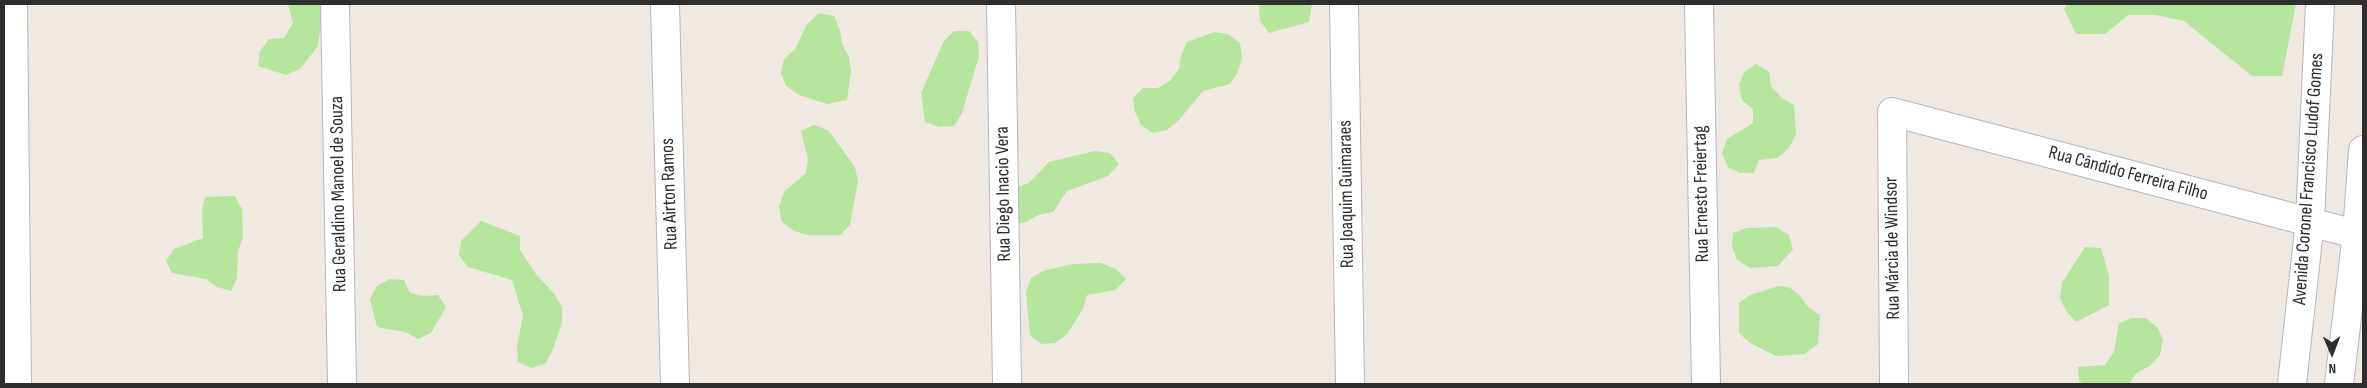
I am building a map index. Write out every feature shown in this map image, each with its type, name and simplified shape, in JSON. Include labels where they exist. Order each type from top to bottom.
[{"type":"street","points":[[13,4],[17,384]]},
{"type":"street","name":"Rua Geraldino Manoel de Souza","points":[[335,4],[342,384]]},
{"type":"street","name":"Rua Airton Ramos","points":[[665,4],[675,384]]},
{"type":"street","name":"Rua Diego Inacio Vera","points":[[1002,4],[1007,384]]},
{"type":"street","name":"Rua Joaquim Guimaraes","points":[[1344,4],[1350,384]]},
{"type":"street","name":"Rua Ernesto Freiertag","points":[[1699,4],[1706,384]]},
{"type":"street","name":"Avenida Coronel Francisco Ludof Gomes","points":[[2292,384],[2310,221],[2320,4]]},
{"type":"street","name":"Rua Cândido Ferreira Filho","points":[[1892,112],[2360,235]]},
{"type":"street","name":"Rua Márcia de Windsor","points":[[1892,112],[1894,384]]},
{"type":"street","points":[[2339,384],[2360,235],[2363,150]]},
{"type":"green space","points":[[288,4],[324,4],[318,46],[300,69],[286,75],[258,66],[260,51],[269,39],[284,38],[293,23]]},
{"type":"green space","points":[[1259,4],[1312,4],[1309,22],[1269,33],[1260,21]]},
{"type":"green space","points":[[2067,4],[2296,4],[2282,76],[2252,76],[2184,21],[2156,15],[2128,15],[2105,34],[2076,34],[2064,9]]},
{"type":"green space","points":[[819,13],[834,16],[840,30],[842,44],[849,57],[851,71],[847,100],[827,104],[799,95],[786,86],[781,73],[784,59],[795,49],[807,24]]},
{"type":"green space","points":[[954,31],[969,31],[978,42],[979,56],[962,113],[954,126],[939,127],[925,122],[921,93],[944,41]]},
{"type":"green space","points":[[1214,32],[1228,34],[1240,43],[1242,58],[1238,72],[1230,84],[1203,91],[1178,121],[1167,130],[1153,133],[1141,125],[1135,112],[1133,98],[1143,88],[1158,88],[1170,81],[1179,69],[1181,56],[1187,42]]},
{"type":"green space","points":[[1756,64],[1769,72],[1771,86],[1782,98],[1794,105],[1796,134],[1789,148],[1777,158],[1759,160],[1754,173],[1740,173],[1728,167],[1722,153],[1727,139],[1753,123],[1753,109],[1742,100],[1739,85],[1744,72]]},
{"type":"green space","points":[[814,125],[828,130],[855,167],[858,181],[850,225],[840,235],[808,235],[794,231],[782,222],[779,207],[784,192],[806,173],[808,159],[801,131]]},
{"type":"green space","points":[[1095,151],[1110,153],[1119,164],[1108,176],[1067,191],[1053,212],[1038,215],[1026,222],[1011,226],[1015,188],[1029,183],[1049,162]]},
{"type":"green space","points":[[235,196],[242,209],[243,237],[238,251],[237,278],[231,291],[217,287],[206,279],[172,273],[166,261],[174,249],[203,238],[202,210],[205,197]]},
{"type":"green space","points":[[481,221],[520,236],[520,250],[562,307],[562,323],[552,352],[545,364],[531,368],[518,362],[517,347],[523,316],[512,280],[468,267],[459,255],[461,241]]},
{"type":"green space","points":[[1776,227],[1789,235],[1793,249],[1778,266],[1750,268],[1737,260],[1732,246],[1733,233],[1747,228]]},
{"type":"green space","points":[[2085,247],[2101,248],[2109,276],[2109,305],[2076,322],[2066,311],[2060,298],[2062,283]]},
{"type":"green space","points":[[1101,263],[1116,269],[1126,279],[1115,290],[1087,295],[1083,309],[1067,334],[1055,343],[1041,344],[1030,335],[1026,292],[1031,278],[1043,271],[1072,264]]},
{"type":"green space","points":[[390,279],[404,280],[410,293],[424,296],[438,295],[446,307],[431,333],[418,339],[405,332],[377,327],[370,299],[377,286]]},
{"type":"green space","points":[[1779,286],[1789,287],[1800,296],[1808,307],[1820,315],[1818,344],[1805,354],[1776,356],[1750,343],[1739,333],[1739,303],[1750,295]]},
{"type":"green space","points":[[2132,318],[2146,318],[2158,328],[2163,340],[2160,355],[2150,366],[2136,373],[2129,384],[2084,384],[2079,381],[2078,367],[2105,365],[2114,352],[2119,323]]}]
